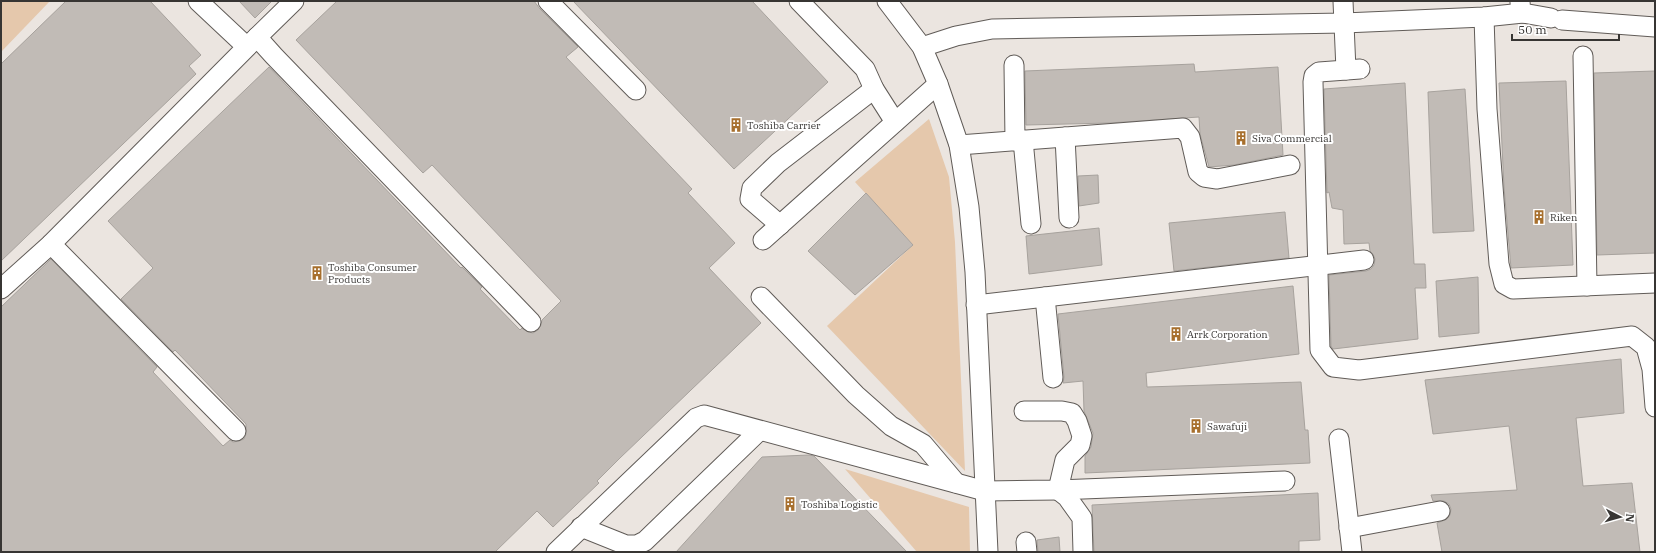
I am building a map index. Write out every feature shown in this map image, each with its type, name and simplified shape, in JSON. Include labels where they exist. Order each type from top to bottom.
[{"type":"street","points":[[198,1],[252,42],[274,56],[531,322]]},
{"type":"street","points":[[1,289],[51,244],[294,1]]},
{"type":"street","points":[[548,1],[636,90]]},
{"type":"street","points":[[799,1],[865,69],[874,89],[895,122]]},
{"type":"street","points":[[887,1],[922,47],[938,84],[959,145],[970,207],[988,552]]},
{"type":"street","points":[[1342,1],[1344,22],[1353,69],[1319,72],[1314,76],[1313,82],[1319,265],[1320,350],[1333,367],[1360,370],[1632,336],[1646,347],[1652,369],[1655,407]]},
{"type":"street","points":[[922,47],[956,36],[992,29],[1344,22],[1484,17],[1521,7],[1557,19],[1655,27]]},
{"type":"street","points":[[1484,17],[1487,109],[1499,264],[1504,284],[1513,290],[1655,283]]},
{"type":"street","points":[[1583,56],[1587,286]]},
{"type":"street","points":[[1014,66],[1019,140],[1031,224]]},
{"type":"street","points":[[763,240],[938,84]]},
{"type":"street","points":[[780,225],[750,199],[752,188],[778,163],[874,89]]},
{"type":"street","points":[[959,145],[1183,128],[1190,137],[1198,172],[1204,177],[1217,179],[1290,165]]},
{"type":"street","points":[[1065,137],[1069,218]]},
{"type":"street","points":[[51,244],[236,431]]},
{"type":"street","points":[[976,305],[1364,260]]},
{"type":"street","points":[[761,297],[856,395],[891,426],[923,444],[956,483]]},
{"type":"street","points":[[1045,297],[1053,378]]},
{"type":"street","points":[[1024,411],[1062,411],[1072,414],[1077,420],[1082,436],[1080,445],[1065,460],[1058,490]]},
{"type":"street","points":[[556,552],[696,418],[704,415],[985,491],[1058,490],[1284,481]]},
{"type":"street","points":[[581,528],[626,545],[637,545],[645,541],[759,431]]},
{"type":"street","points":[[1339,438],[1352,552]]},
{"type":"street","points":[[1058,490],[1067,498],[1082,518],[1083,552]]},
{"type":"street","points":[[1350,528],[1440,511]]},
{"type":"shaded area","points":[[1,1],[50,1],[1,52]]},
{"type":"shaded area","points":[[929,119],[949,177],[955,242],[965,471],[827,326],[913,245],[855,182]]},
{"type":"shaded area","points":[[845,469],[969,507],[970,552],[917,552]]},
{"type":"building","points":[[66,1],[150,1],[201,55],[189,66],[196,74],[1,261],[1,64]]},
{"type":"building","points":[[239,1],[272,1],[255,18]]},
{"type":"building","name":"Toshiba Consumer Products","points":[[337,1],[534,1],[578,47],[566,57],[692,189],[688,193],[735,243],[709,268],[761,323],[620,458],[597,481],[599,483],[553,527],[537,511],[495,552],[1,552],[1,307],[51,259],[157,367],[153,372],[223,446],[230,440],[233,442],[244,439],[246,434],[246,424],[175,350],[173,352],[121,299],[153,268],[108,221],[269,67],[461,268],[462,267],[482,287],[480,289],[520,330],[522,328],[533,333],[538,330],[542,320],[561,301],[432,165],[423,173],[296,40]]},
{"type":"building","name":"Toshiba Carrier","points":[[573,1],[752,1],[828,82],[734,169]]},
{"type":"building","points":[[1194,64],[1195,72],[1278,67],[1283,155],[1234,165],[1209,167],[1200,134],[1199,117],[1109,123],[1026,125],[1025,71]]},
{"type":"building","name":"Riken","points":[[1655,71],[1655,253],[1597,255],[1594,73]]},
{"type":"building","name":"Riken","points":[[1566,81],[1573,265],[1511,268],[1504,187],[1499,83]]},
{"type":"building","points":[[1405,83],[1414,264],[1425,264],[1426,288],[1415,288],[1418,339],[1333,349],[1331,346],[1329,275],[1366,271],[1371,269],[1374,265],[1375,259],[1370,251],[1369,243],[1344,244],[1343,210],[1332,208],[1329,192],[1327,193],[1324,89]]},
{"type":"building","points":[[1465,89],[1474,231],[1433,233],[1428,92]]},
{"type":"building","points":[[1098,175],[1099,203],[1079,206],[1078,176]]},
{"type":"building","points":[[866,193],[913,245],[855,295],[808,251]]},
{"type":"building","points":[[1285,212],[1289,258],[1174,271],[1169,223]]},
{"type":"building","points":[[1099,228],[1102,265],[1029,274],[1026,236]]},
{"type":"building","points":[[1478,277],[1479,333],[1439,337],[1436,281]]},
{"type":"building","points":[[1293,286],[1299,354],[1146,373],[1147,387],[1301,382],[1305,430],[1308,430],[1310,463],[1085,473],[1085,456],[1091,447],[1093,433],[1084,411],[1083,381],[1063,383],[1064,377],[1058,314]]},
{"type":"building","points":[[1621,359],[1624,413],[1576,418],[1583,486],[1632,483],[1640,552],[1442,552],[1437,523],[1447,519],[1450,515],[1451,509],[1449,504],[1444,501],[1433,501],[1431,495],[1517,490],[1509,426],[1433,434],[1425,380]]},
{"type":"building","name":"Toshiba Logistic","points":[[814,456],[907,552],[676,552],[762,457]]},
{"type":"building","points":[[1318,493],[1320,540],[1299,541],[1299,552],[1094,552],[1092,505]]},
{"type":"building","points":[[1059,537],[1060,552],[1038,552],[1037,540]]},
{"type":"place","name":"Toshiba Carrier","points":[[736,125]]},
{"type":"place","name":"Siva Commercial","points":[[1241,138]]},
{"type":"place","name":"Riken","points":[[1539,217]]},
{"type":"place","name":"Toshiba Consumer Products","points":[[317,273]]},
{"type":"place","name":"Arrk Corporation","points":[[1176,334]]},
{"type":"place","name":"Sawafuji","points":[[1196,426]]},
{"type":"place","name":"Toshiba Logistic","points":[[790,504]]}]
